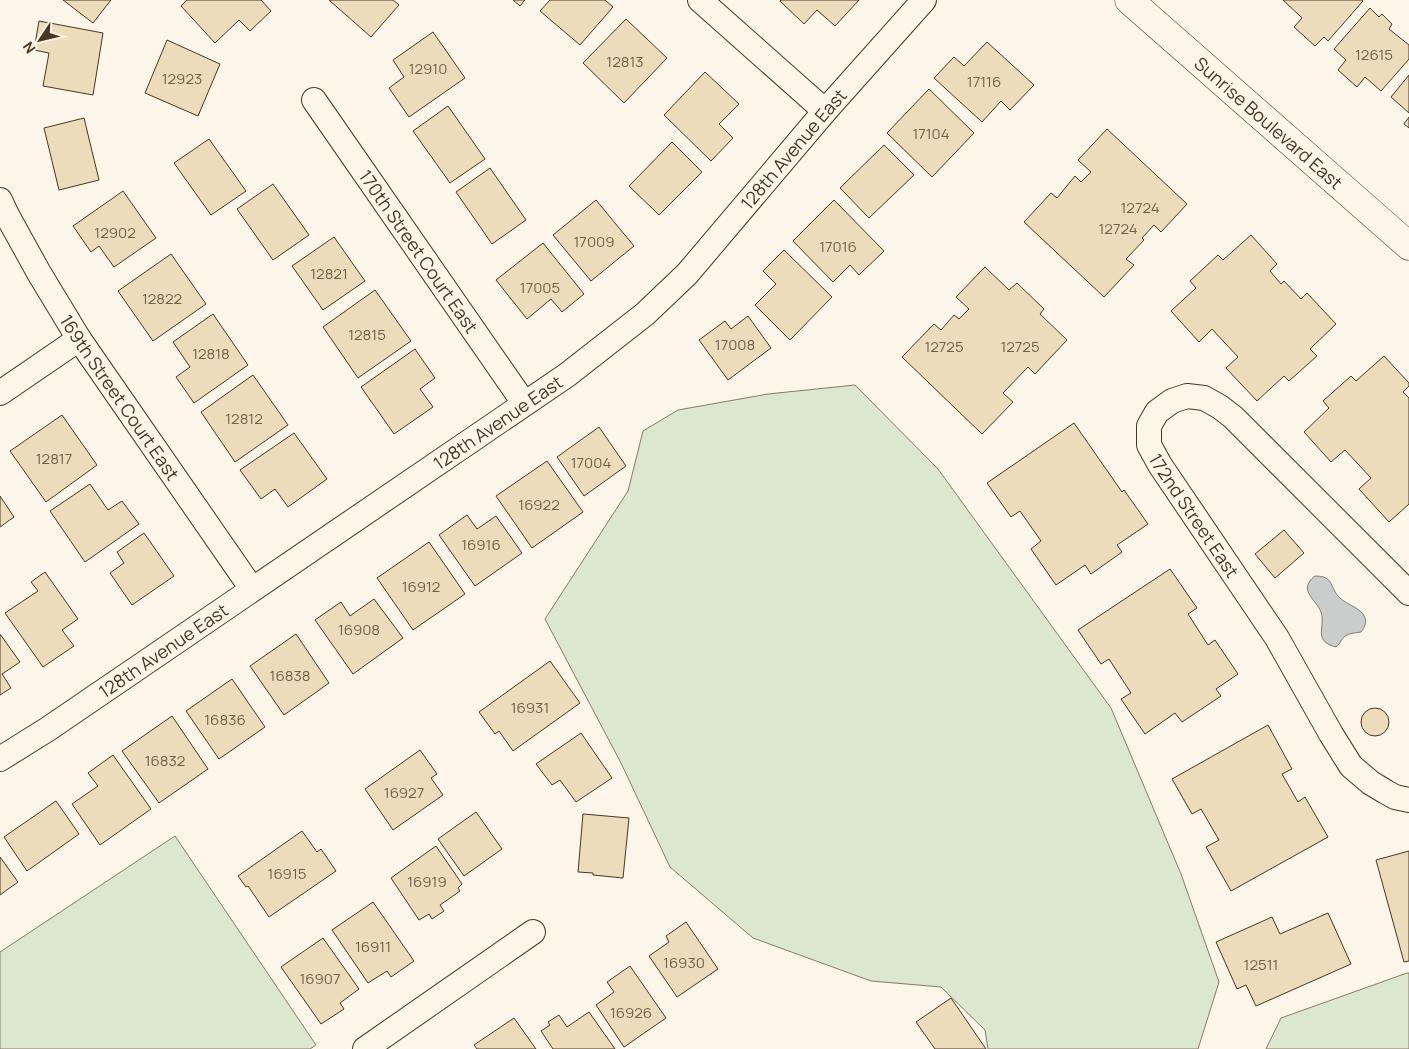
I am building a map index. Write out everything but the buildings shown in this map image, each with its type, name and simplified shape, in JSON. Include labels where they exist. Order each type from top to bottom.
[{"type":"street","points":[[700,0],[825,111]]},
{"type":"street","name":"128th Avenue East","points":[[0,760],[567,375],[637,320],[687,274],[825,111],[924,0]]},
{"type":"street","name":"Sunrise Boulevard East","points":[[1129,0],[1409,246]]},
{"type":"street","name":"170th Street Court East","points":[[314,100],[524,403]]},
{"type":"street","name":"169th Street Court East","points":[[0,200],[39,273],[79,339],[252,589]]},
{"type":"street","points":[[0,393],[79,339]]},
{"type":"street","name":"172nd Street East","points":[[1409,593],[1247,431],[1220,407],[1204,398],[1187,396],[1172,401],[1157,412],[1148,426],[1149,445],[1160,465],[1278,638],[1331,734],[1351,766],[1371,783],[1386,792],[1395,797],[1409,800]]},
{"type":"street","points":[[365,1049],[533,932]]},
{"type":"green space","points":[[855,385],[938,469],[1111,708],[1181,874],[1219,982],[1198,1049],[988,1049],[985,1030],[941,987],[871,981],[753,938],[670,867],[621,763],[545,619],[628,491],[643,431],[678,410],[768,394]]},
{"type":"green space","points":[[175,836],[316,1045],[310,1049],[0,1049],[0,952]]},
{"type":"green space","points":[[1409,973],[1409,1049],[1266,1049],[1281,1018]]},
{"type":"shaded area","points":[[1315,576],[1329,580],[1340,598],[1358,609],[1366,620],[1361,632],[1346,636],[1336,647],[1324,641],[1321,633],[1321,612],[1309,594],[1308,586]]}]
